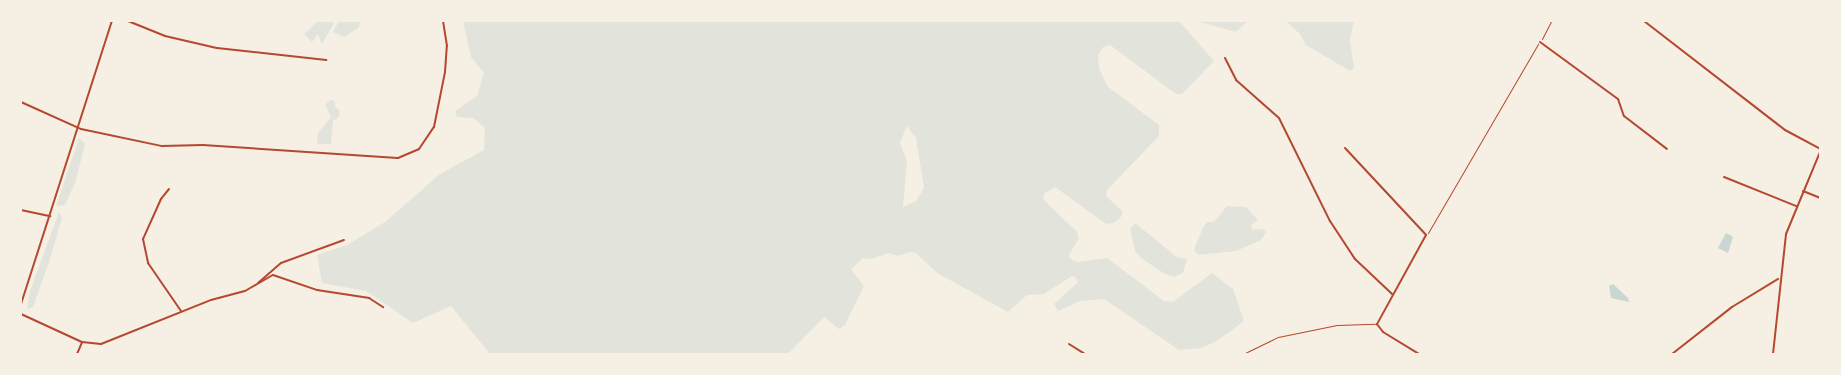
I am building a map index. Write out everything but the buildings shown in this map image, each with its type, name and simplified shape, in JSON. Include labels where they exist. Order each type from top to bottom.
[{"type":"street","points":[[21,304],[112,21]]},
{"type":"street","points":[[128,21],[166,36],[217,48],[326,60]]},
{"type":"street","points":[[21,102],[78,128],[162,146],[406,156],[426,142],[434,127],[445,72],[447,46],[443,21]]},
{"type":"street","points":[[1644,21],[1785,130],[1820,150],[1786,234],[1778,279],[1773,354]]},
{"type":"street","points":[[1540,42],[1618,99],[1624,116],[1667,149]]},
{"type":"street","points":[[1224,58],[1236,80],[1279,118],[1319,201],[1348,248],[1392,294]]},
{"type":"street","points":[[1345,148],[1426,235],[1377,324],[1383,332],[1419,354]]},
{"type":"street","points":[[1724,177],[1796,206]]},
{"type":"street","points":[[169,189],[161,199],[143,239],[148,263],[181,311]]},
{"type":"street","points":[[1802,191],[1820,198]]},
{"type":"street","points":[[21,210],[50,216]]},
{"type":"street","points":[[258,284],[281,263],[344,240]]},
{"type":"street","points":[[21,314],[82,342],[101,344],[181,311],[258,284],[273,275],[317,290],[369,298],[383,307]]},
{"type":"street","points":[[1672,354],[1732,307],[1778,279]]},
{"type":"street","points":[[77,354],[82,342]]},
{"type":"street","points":[[1069,344],[1085,354]]},
{"type":"path","points":[[1426,235],[1551,21]]},
{"type":"path","points":[[1243,354],[1278,337],[1338,325],[1377,324]]},
{"type":"shaded area","points":[[318,21],[335,21],[322,44],[318,34],[312,42],[304,34]]},
{"type":"shaded area","points":[[339,21],[361,21],[358,28],[344,37],[333,32]]},
{"type":"shaded area","points":[[463,21],[1179,21],[1214,61],[1182,94],[1176,94],[1110,45],[1103,47],[1098,56],[1099,68],[1107,86],[1159,125],[1159,136],[1107,190],[1106,196],[1123,212],[1121,217],[1114,223],[1106,224],[1055,187],[1044,194],[1043,199],[1077,232],[1079,238],[1069,255],[1070,259],[1078,262],[1107,258],[1164,301],[1173,302],[1212,273],[1233,289],[1244,321],[1217,341],[1201,348],[1179,350],[1104,299],[1080,301],[1058,311],[1054,304],[1078,282],[1075,277],[1072,276],[1044,294],[1027,295],[1008,312],[937,273],[916,253],[910,252],[898,256],[888,253],[872,259],[863,258],[851,269],[864,286],[845,325],[839,329],[824,317],[788,354],[490,354],[451,306],[413,323],[366,291],[322,283],[317,255],[347,245],[385,222],[440,174],[484,150],[485,128],[473,118],[457,117],[455,111],[477,96],[484,73],[471,57]],"holes":[[[907,126],[916,138],[924,188],[916,201],[903,207],[907,161],[900,143]]]},
{"type":"shaded area","points":[[1196,21],[1248,21],[1236,32]]},
{"type":"shaded area","points":[[1286,21],[1354,21],[1350,40],[1354,68],[1350,71],[1306,45],[1300,34]]},
{"type":"shaded area","points":[[330,100],[334,100],[335,106],[340,111],[339,117],[333,121],[331,144],[317,144],[318,133],[331,117],[325,105]]},
{"type":"shaded area","points":[[79,138],[85,144],[76,180],[65,205],[56,206]]},
{"type":"shaded area","points":[[1227,206],[1246,207],[1258,220],[1251,225],[1252,230],[1263,229],[1266,232],[1261,240],[1236,251],[1198,255],[1194,249],[1203,228],[1207,222],[1214,222]]},
{"type":"shaded area","points":[[59,212],[62,218],[49,262],[33,307],[27,309],[30,291]]},
{"type":"shaded area","points":[[1135,223],[1177,257],[1187,259],[1183,273],[1174,277],[1165,274],[1141,258],[1135,251],[1130,229]]},
{"type":"shaded area","points":[[1726,233],[1733,237],[1728,253],[1718,248]]},
{"type":"shaded area","points":[[1613,284],[1628,298],[1629,302],[1611,298],[1609,286]]}]
